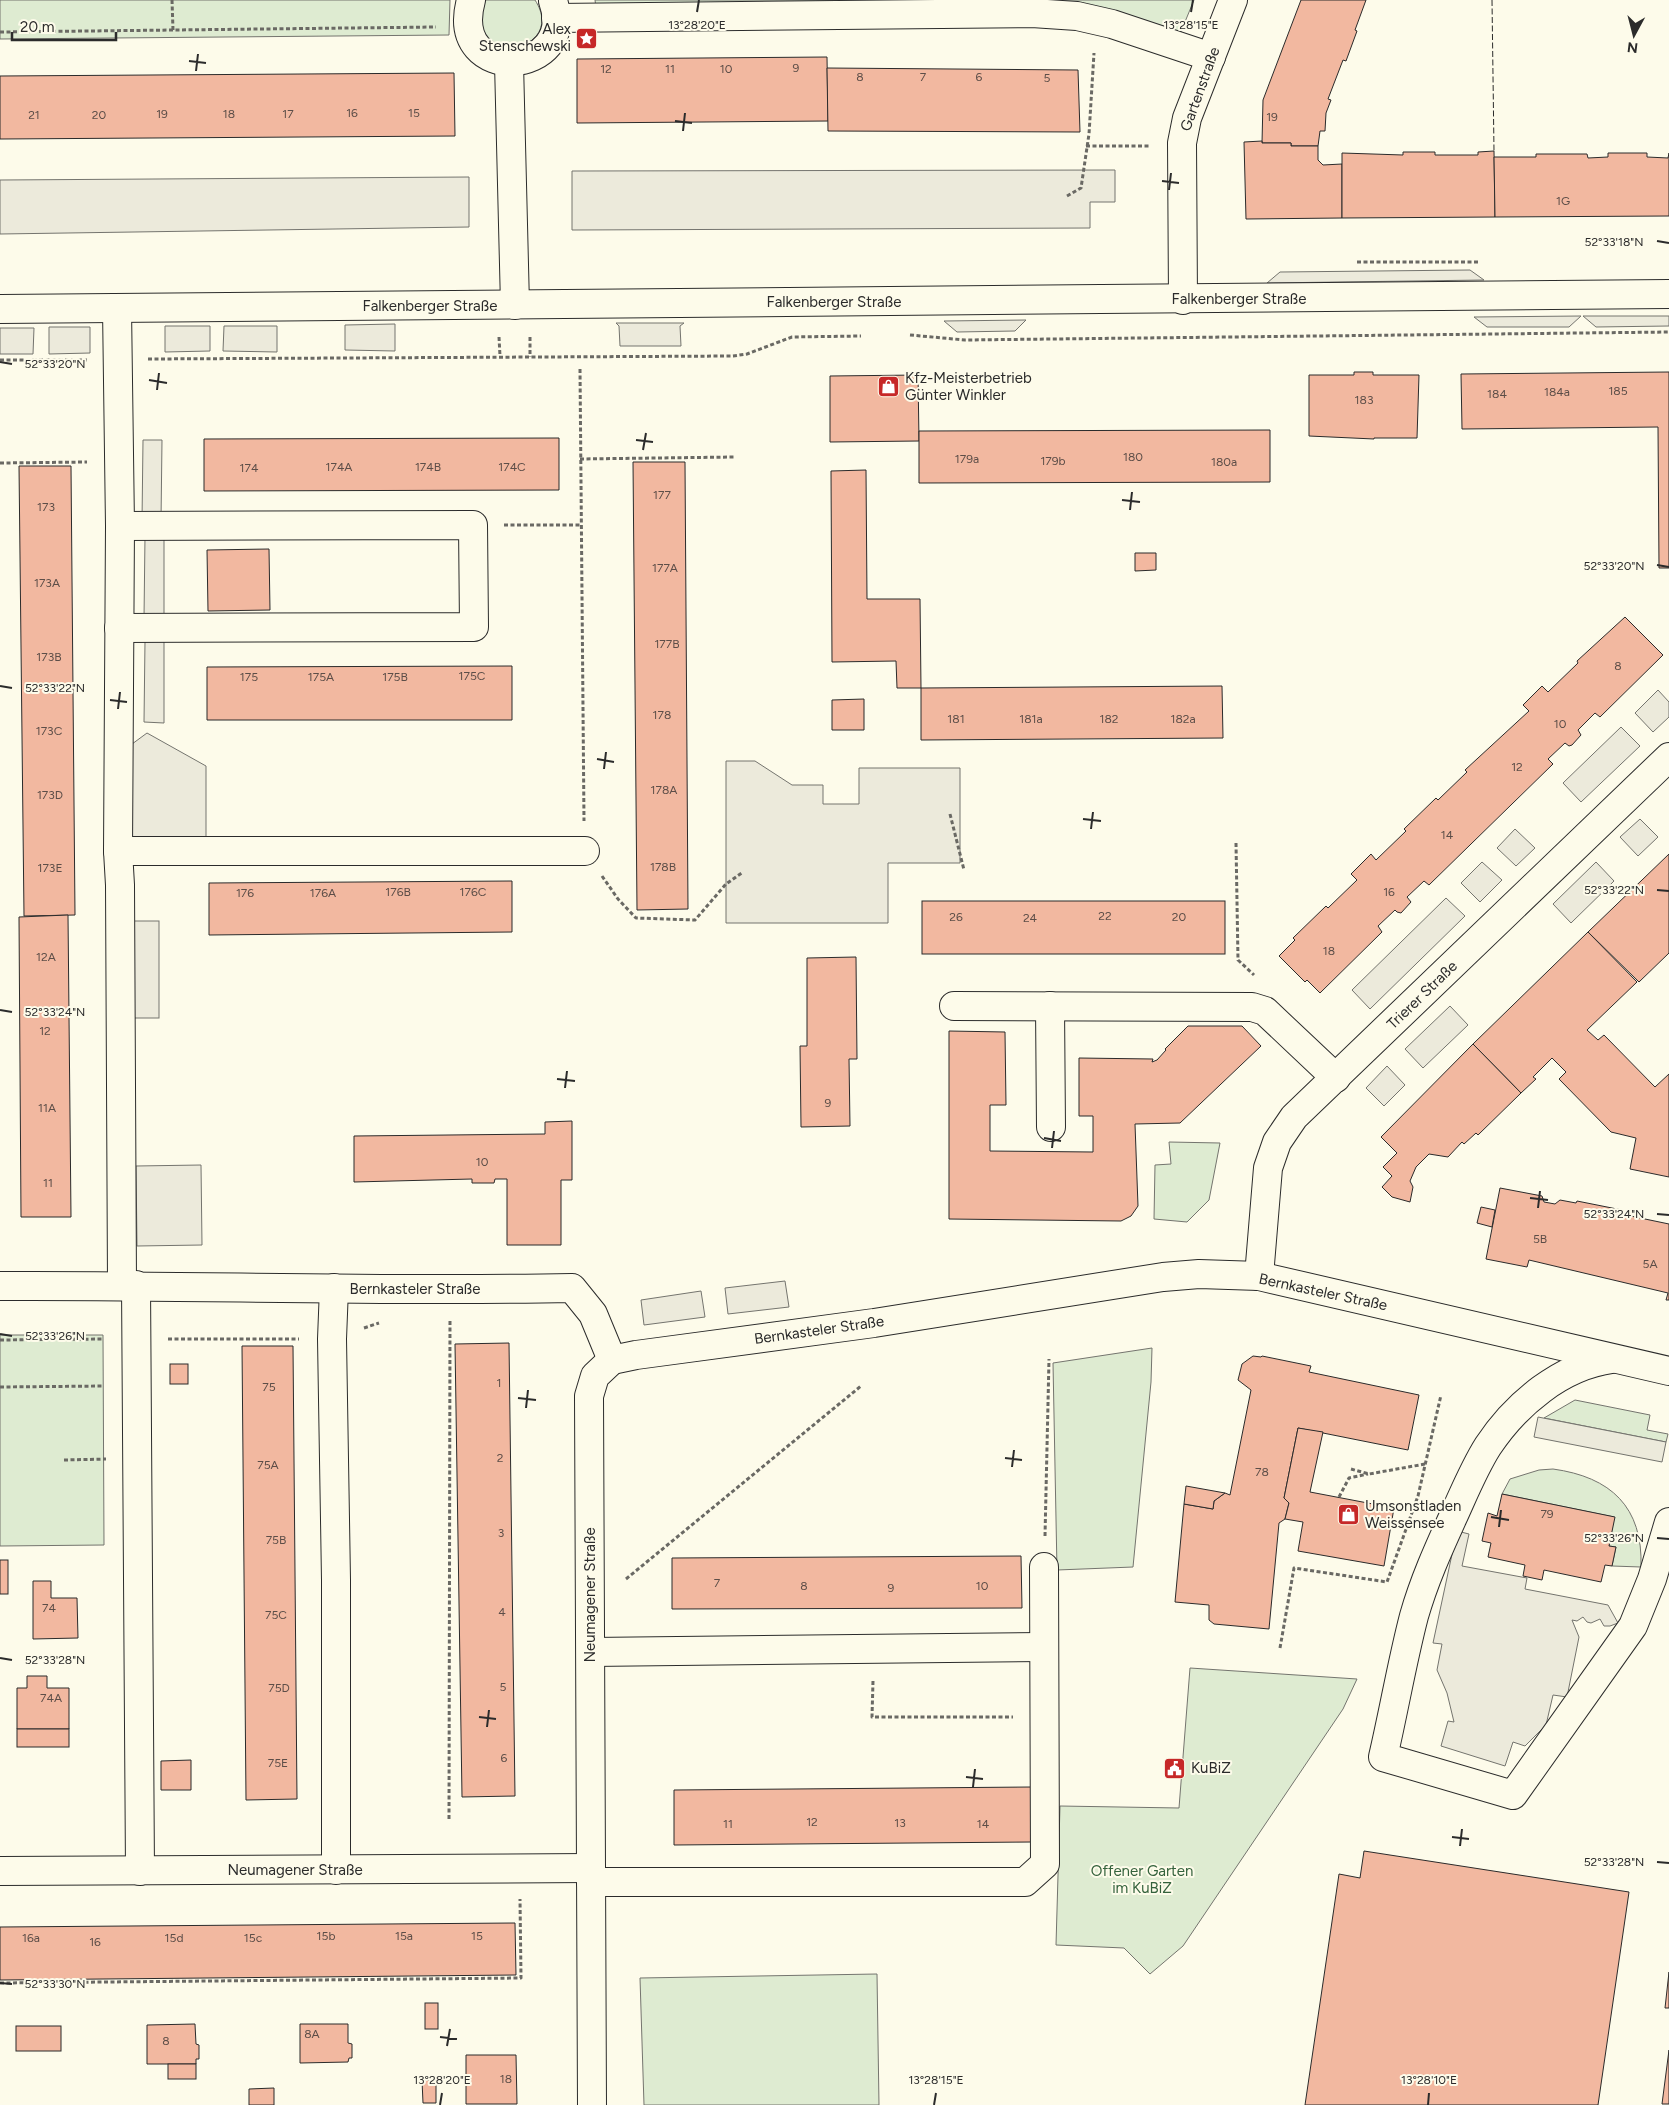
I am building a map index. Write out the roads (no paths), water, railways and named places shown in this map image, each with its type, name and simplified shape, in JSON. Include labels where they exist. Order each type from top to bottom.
[{"type":"street","points":[[471,0],[468,13],[468,27],[473,40],[483,52],[495,59],[509,62],[524,61],[538,54],[548,44],[555,30],[554,9],[1032,13],[1077,16],[1112,24],[1211,57]]},
{"type":"street","name":"Gartenstraße","points":[[1183,300],[1182,143],[1187,118],[1233,0]]},
{"type":"street","points":[[509,62],[515,305]]},
{"type":"street","name":"Falkenberger Straße","points":[[0,309],[1183,300],[1669,294]]},
{"type":"street","points":[[117,308],[120,526],[118,850],[129,1285],[137,1386],[140,1871]]},
{"type":"street","points":[[119,628],[474,627],[473,525],[120,526]]},
{"type":"street","name":"Trierer Straße","points":[[1259,1276],[1268,1168],[1276,1142],[1294,1118],[1669,757]]},
{"type":"street","points":[[118,850],[585,851]]},
{"type":"street","points":[[954,1006],[1252,1007],[1265,1011],[1336,1078]]},
{"type":"street","points":[[1050,1006],[1051,1127]]},
{"type":"street","name":"Bernkasteler Straße","points":[[0,1286],[572,1288],[593,1314],[612,1360],[1163,1278],[1199,1274],[1259,1276],[1669,1371]]},
{"type":"street","points":[[334,1288],[332,1339],[336,1580],[336,1870]]},
{"type":"street","name":"Neumagener Straße","points":[[592,2105],[588,1396],[595,1376],[612,1360]]},
{"type":"street","points":[[1619,1360],[1590,1364],[1546,1385],[1521,1407],[1496,1434],[1487,1447],[1465,1490],[1423,1588],[1414,1617],[1383,1757],[1513,1795],[1633,1626],[1652,1579],[1669,1522]]},
{"type":"street","points":[[591,1875],[1025,1882],[1045,1864],[1044,1567]]},
{"type":"street","points":[[590,1652],[1044,1647]]},
{"type":"street","name":"Neumagener Straße","points":[[0,1870],[336,1870],[591,1875]]},
{"type":"place","name":"Alex Stenschewski","points":[[587,38]]},
{"type":"place","name":"Kfz-Meisterbetrieb Günter Winkler","points":[[889,387]]},
{"type":"place","name":"Umsonstladen Weissensee","points":[[1349,1515]]},
{"type":"place","name":"KuBiZ","points":[[1175,1768]]},
{"type":"park label","name":"Offener Garten im KuBiZ","points":[[1142,1880]]}]
